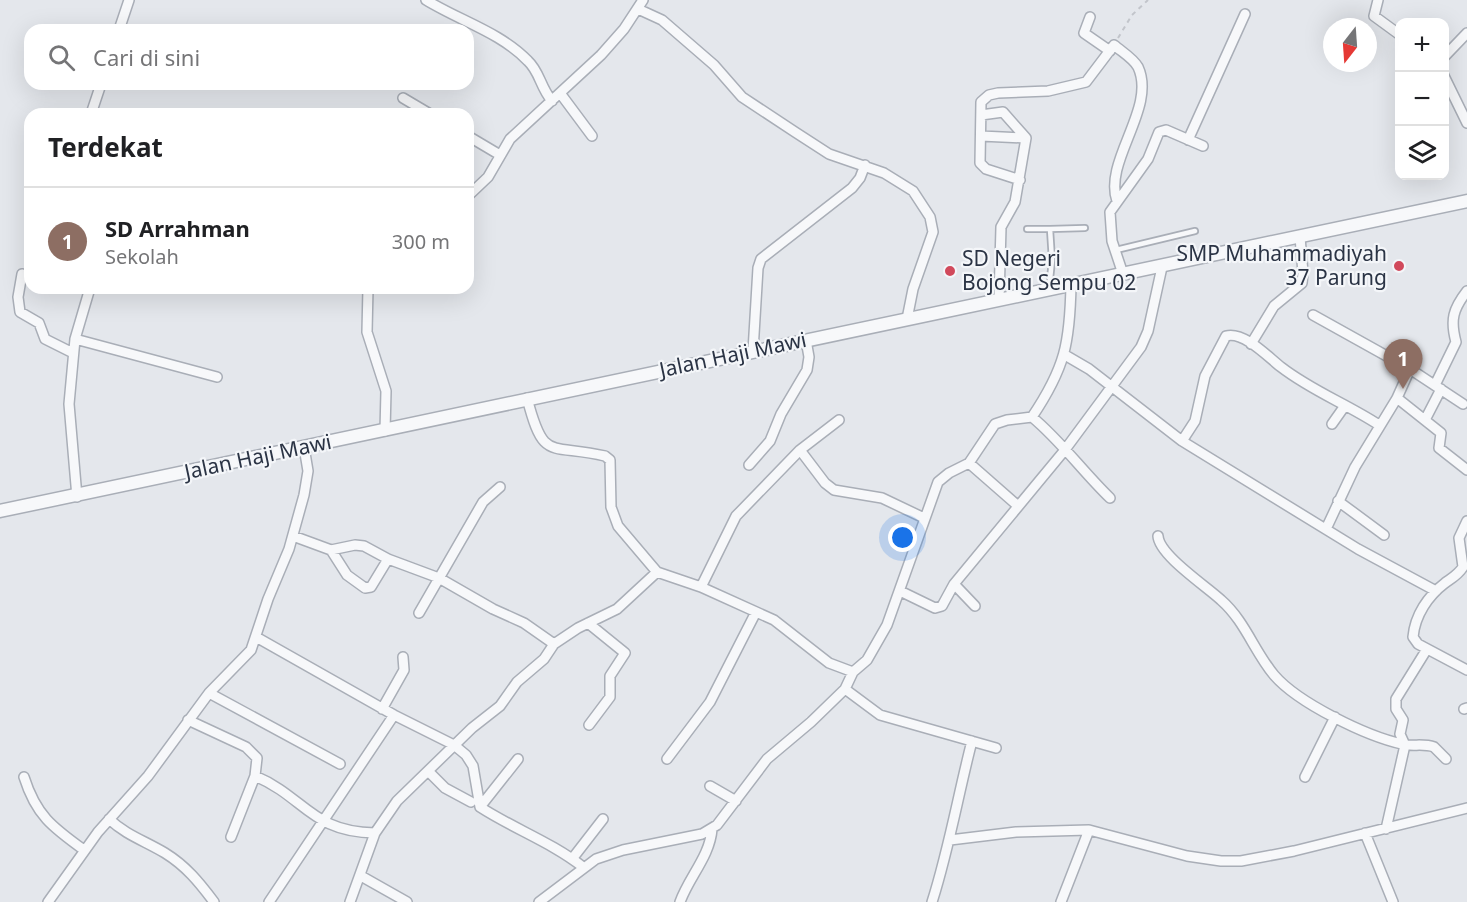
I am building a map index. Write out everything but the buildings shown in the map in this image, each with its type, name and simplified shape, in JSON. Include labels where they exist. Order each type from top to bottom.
[{"type":"street","points":[[121,24],[129,0]]},
{"type":"street","points":[[426,0],[472,24]]},
{"type":"street","points":[[474,190],[488,177],[510,139],[601,55],[643,0]]},
{"type":"street","points":[[1378,0],[1374,16],[1395,31]]},
{"type":"street","points":[[638,9],[662,20],[700,51],[742,97],[829,154],[884,172],[913,191],[927,210],[933,224],[932,239],[914,289],[907,319]]},
{"type":"street","points":[[1188,140],[1245,14]]},
{"type":"street","points":[[1090,17],[1084,33],[1134,61],[1141,86],[1137,109],[1115,184],[1117,201]]},
{"type":"street","points":[[474,25],[520,54],[538,73],[540,86],[552,100]]},
{"type":"street","points":[[1449,52],[1467,33]]},
{"type":"street","points":[[1020,180],[983,166],[979,160],[981,102],[993,94],[1048,91],[1086,82],[1112,48]]},
{"type":"street","points":[[1449,86],[1467,123]]},
{"type":"street","points":[[93,108],[99,90]]},
{"type":"street","points":[[560,93],[592,136]]},
{"type":"street","points":[[403,98],[420,108]]},
{"type":"street","points":[[981,115],[1003,112],[1026,138],[1015,202],[1001,227],[999,299]]},
{"type":"street","points":[[1123,274],[1115,250],[1110,212],[1148,159],[1162,129],[1203,146]]},
{"type":"street","points":[[981,136],[1026,138]]},
{"type":"street","points":[[474,139],[500,154]]},
{"type":"street","points":[[753,351],[758,268],[761,259],[852,188],[866,165]]},
{"type":"street","name":"Jalan Haji Mawi","points":[[0,511],[77,497],[527,398],[1049,288],[1162,267],[1467,201]]},
{"type":"street","points":[[1251,344],[1274,306],[1302,283],[1304,273],[1300,237]]},
{"type":"street","points":[[900,591],[938,608],[942,606],[954,584],[1017,505],[1064,451],[1112,389],[1145,340],[1162,267]]},
{"type":"street","points":[[22,274],[18,297],[20,312],[39,323],[45,339],[73,353]]},
{"type":"street","points":[[1032,417],[1047,395],[1065,355],[1071,284]]},
{"type":"street","points":[[1425,420],[1456,342],[1451,325],[1455,306],[1467,291]]},
{"type":"street","points":[[77,497],[69,405],[75,339],[88,294]]},
{"type":"street","points":[[368,294],[367,332],[387,391],[385,431]]},
{"type":"street","points":[[1313,315],[1410,369],[1463,404]]},
{"type":"street","points":[[1182,441],[1195,421],[1205,376],[1223,338],[1232,334],[1251,344],[1295,378],[1379,425]]},
{"type":"street","points":[[75,339],[217,376]]},
{"type":"street","points":[[749,465],[770,441],[781,414],[807,370],[809,357],[806,340]]},
{"type":"street","points":[[1065,355],[1089,369],[1182,441],[1326,529],[1436,591]]},
{"type":"street","points":[[1326,529],[1338,501],[1379,425],[1397,398],[1410,369]]},
{"type":"street","points":[[527,398],[537,434],[547,444],[564,450],[605,456],[610,460],[611,507],[618,526],[657,572],[701,587],[782,625],[829,663],[853,672]]},
{"type":"street","points":[[1397,398],[1442,434],[1440,449],[1467,470]]},
{"type":"street","points":[[1332,424],[1344,407]]},
{"type":"street","points":[[680,902],[688,879],[705,853],[712,829],[767,759],[811,722],[844,689],[853,672],[864,664],[887,625],[931,496],[940,479],[969,464],[995,424],[1032,417],[1052,435],[1064,451],[1093,478],[1110,498]]},
{"type":"street","points":[[701,587],[722,539],[736,516],[800,450],[839,420]]},
{"type":"street","points":[[48,902],[84,850],[148,776],[188,720],[210,693],[245,657],[256,637],[293,536],[308,471],[304,447]]},
{"type":"street","points":[[800,450],[825,483],[834,489],[882,498],[924,518]]},
{"type":"street","points":[[969,464],[1017,505]]},
{"type":"street","points":[[419,613],[483,502],[500,487]]},
{"type":"street","points":[[1338,501],[1384,535]]},
{"type":"street","points":[[1467,521],[1459,538],[1463,567],[1458,575],[1436,591],[1420,612],[1413,633],[1415,642],[1467,670]]},
{"type":"street","points":[[293,536],[330,550],[360,545],[387,559],[439,578],[493,609],[524,623],[554,644]]},
{"type":"street","points":[[1158,536],[1164,551],[1239,619],[1276,677],[1335,717],[1361,731],[1406,745],[1434,747],[1446,759]]},
{"type":"street","points":[[330,550],[347,575],[365,588],[371,587],[387,559]]},
{"type":"street","points":[[350,902],[375,833],[397,801],[454,745],[500,706],[517,682],[544,659],[554,644],[616,609],[657,572]]},
{"type":"street","points":[[954,584],[975,606]]},
{"type":"street","points":[[667,759],[710,702],[756,612]]},
{"type":"street","points":[[588,623],[625,653],[610,676],[610,697],[589,725]]},
{"type":"street","points":[[256,637],[382,709],[454,745],[466,755],[473,766],[475,805]]},
{"type":"street","points":[[1386,829],[1406,745],[1400,734],[1402,720],[1395,702],[1402,686],[1427,649]]},
{"type":"street","points":[[382,709],[405,670],[403,657]]},
{"type":"street","points":[[844,689],[880,715],[996,748]]},
{"type":"street","points":[[210,693],[340,764]]},
{"type":"street","points":[[269,902],[324,823],[394,715]]},
{"type":"street","points":[[1305,777],[1335,717]]},
{"type":"street","points":[[188,720],[251,750],[257,758],[255,776],[231,837]]},
{"type":"street","points":[[932,902],[950,840],[954,810],[972,741]]},
{"type":"street","points":[[475,805],[518,759]]},
{"type":"street","points":[[428,771],[445,788],[500,820],[549,843],[583,867]]},
{"type":"street","points":[[255,776],[274,785],[324,823],[354,833],[375,833]]},
{"type":"street","points":[[24,777],[33,802],[47,822],[84,850]]},
{"type":"street","points":[[710,786],[736,801]]},
{"type":"street","points":[[950,840],[1016,832],[1089,830],[1148,847],[1221,861],[1257,859],[1467,808]]},
{"type":"street","points":[[109,819],[125,833],[178,861],[195,877],[213,902]]},
{"type":"street","points":[[572,858],[603,819]]},
{"type":"street","points":[[539,902],[583,867],[606,855],[666,844],[712,829]]},
{"type":"street","points":[[1060,902],[1089,830]]},
{"type":"street","points":[[1365,833],[1393,902]]},
{"type":"street","points":[[361,876],[407,902]]},
{"type":"lane","points":[[1027,229],[1085,228]]},
{"type":"lane","points":[[1049,288],[1052,260],[1050,229]]},
{"type":"lane","points":[[1115,250],[1195,231]]},
{"type":"path","points":[[1112,48],[1129,19],[1148,0]]},
{"type":"place","name":"SMP Muhammadiyah 37 Parung","points":[[1399,266]]},
{"type":"place","name":"SD Negeri Bojong Sempu 02","points":[[950,271]]},
{"type":"place","name":"SD Arrahman","points":[[1403,389]]}]
